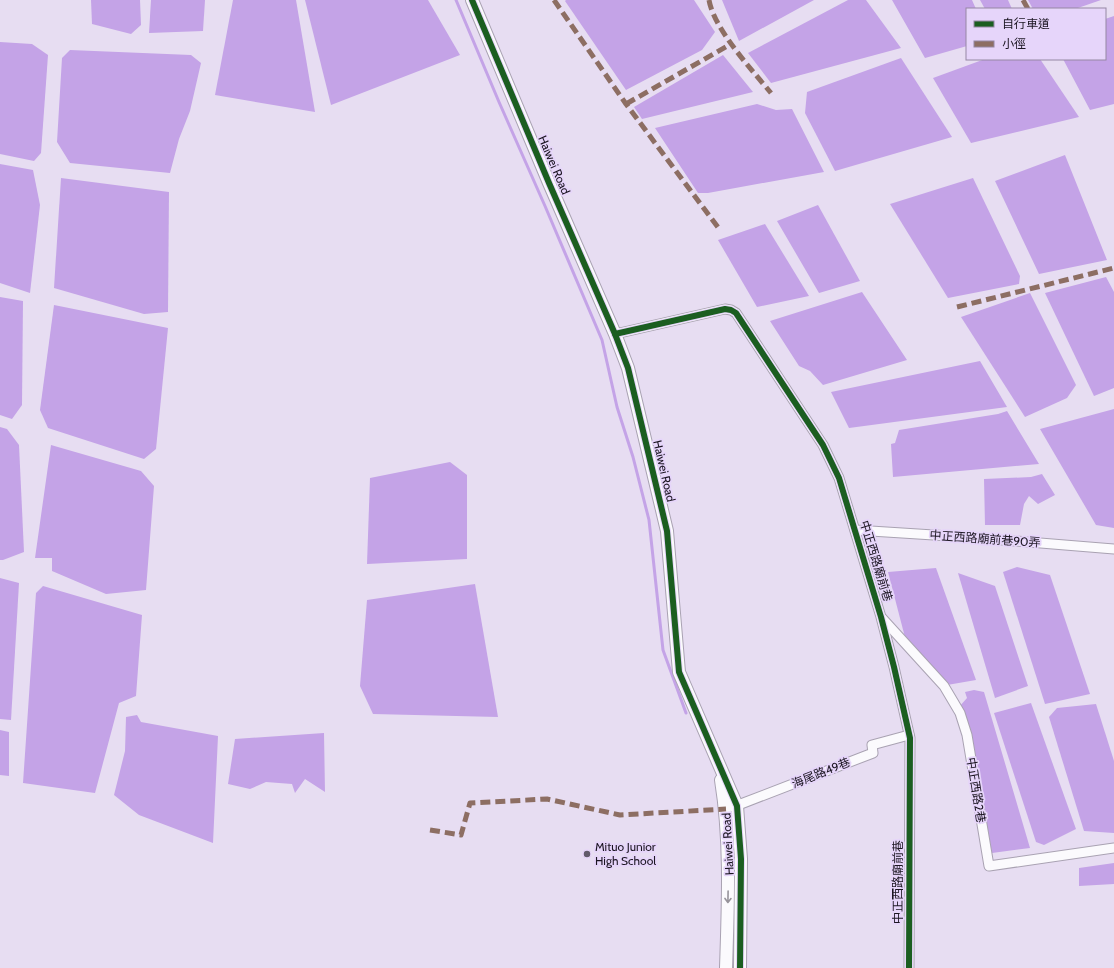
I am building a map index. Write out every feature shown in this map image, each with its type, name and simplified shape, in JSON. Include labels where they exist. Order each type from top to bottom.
[{"type":"street","name":"Haiwei Road","points":[[472,0],[549,183],[615,334],[628,368],[666,531],[679,672],[718,761],[731,808],[741,859],[740,968]]},
{"type":"street","name":"中正西路廟前巷","points":[[615,334],[725,309],[736,313],[823,445],[839,478],[881,617],[909,735],[909,968]]},
{"type":"street","name":"中正西路廟前巷90弄","points":[[855,530],[1114,549]]},
{"type":"street","name":"中正西路2巷","points":[[881,617],[944,686],[960,713],[967,735],[989,866],[1114,848]]},
{"type":"street","name":"海尾路49巷","points":[[731,808],[873,753],[872,745],[909,735]]},
{"type":"street","name":"Haiwei Road","points":[[726,968],[728,856],[731,808]]},
{"type":"shaded area","points":[[91,0],[140,0],[141,25],[131,34],[92,24]]},
{"type":"shaded area","points":[[151,0],[205,0],[203,31],[149,33]]},
{"type":"shaded area","points":[[233,0],[296,0],[315,112],[215,95]]},
{"type":"shaded area","points":[[305,0],[428,0],[460,55],[331,105]]},
{"type":"shaded area","points":[[694,0],[715,32],[702,50],[626,90],[565,1]]},
{"type":"shaded area","points":[[722,0],[814,0],[739,41]]},
{"type":"shaded area","points":[[848,0],[866,0],[901,48],[771,83],[748,53]]},
{"type":"shaded area","points":[[892,0],[972,0],[976,8],[966,8],[966,46],[925,58]]},
{"type":"shaded area","points":[[980,0],[1008,0],[1012,8],[984,8]]},
{"type":"shaded area","points":[[1028,0],[1101,0],[1078,8],[1032,8]]},
{"type":"shaded area","points":[[1114,16],[1114,104],[1090,110],[1064,60],[1106,60],[1106,19]]},
{"type":"shaded area","points":[[0,42],[32,44],[48,55],[41,153],[34,161],[0,154]]},
{"type":"shaded area","points":[[70,50],[191,55],[201,63],[190,111],[179,139],[170,173],[70,163],[57,142],[62,58]]},
{"type":"shaded area","points":[[723,55],[753,92],[642,119],[634,107]]},
{"type":"shaded area","points":[[901,58],[952,137],[835,171],[805,113],[807,92]]},
{"type":"shaded area","points":[[982,60],[1041,60],[1079,117],[971,143],[933,78]]},
{"type":"shaded area","points":[[757,104],[776,110],[792,109],[824,172],[708,193],[698,193],[655,128]]},
{"type":"shaded area","points":[[1065,155],[1107,260],[1039,274],[995,181]]},
{"type":"shaded area","points":[[0,164],[33,170],[40,205],[30,293],[0,283]]},
{"type":"shaded area","points":[[61,178],[169,192],[168,312],[144,314],[54,288]]},
{"type":"shaded area","points":[[973,178],[1020,276],[1019,284],[948,298],[890,204]]},
{"type":"shaded area","points":[[818,205],[860,281],[819,293],[777,221]]},
{"type":"shaded area","points":[[765,224],[809,296],[757,307],[718,240]]},
{"type":"shaded area","points":[[1106,277],[1114,292],[1114,388],[1094,396],[1045,293]]},
{"type":"shaded area","points":[[862,292],[907,360],[823,385],[810,371],[799,366],[770,321]]},
{"type":"shaded area","points":[[1030,293],[1076,385],[1067,398],[1025,417],[961,317]]},
{"type":"shaded area","points":[[0,297],[23,301],[22,405],[12,419],[0,415]]},
{"type":"shaded area","points":[[54,305],[168,328],[156,449],[144,459],[48,428],[40,410]]},
{"type":"shaded area","points":[[980,361],[1007,407],[849,428],[831,392]]},
{"type":"shaded area","points":[[1114,409],[1114,528],[1096,525],[1040,429]]},
{"type":"shaded area","points":[[1007,411],[1039,464],[893,477],[891,444],[895,443],[899,430],[998,414]]},
{"type":"shaded area","points":[[0,427],[7,429],[19,445],[24,552],[3,560],[0,560]]},
{"type":"shaded area","points":[[51,445],[141,471],[154,486],[146,590],[106,594],[52,571],[52,558],[35,558]]},
{"type":"shaded area","points":[[450,462],[467,475],[467,559],[367,564],[370,478]]},
{"type":"shaded area","points":[[1042,474],[1055,495],[1038,504],[1029,496],[1024,504],[1020,525],[985,525],[984,479],[1031,477]]},
{"type":"shaded area","points":[[1017,567],[1050,575],[1090,694],[1045,704],[1003,572]]},
{"type":"shaded area","points":[[936,568],[976,680],[947,685],[907,645],[888,572]]},
{"type":"shaded area","points":[[958,573],[995,586],[1028,686],[995,698]]},
{"type":"shaded area","points":[[0,578],[19,583],[11,720],[0,719]]},
{"type":"shaded area","points":[[475,584],[498,717],[373,714],[360,686],[367,600]]},
{"type":"shaded area","points":[[43,586],[142,615],[136,696],[119,703],[95,793],[23,783],[36,593]]},
{"type":"shaded area","points":[[974,690],[984,692],[1030,848],[992,853],[973,747],[959,707],[967,698],[965,692]]},
{"type":"shaded area","points":[[1031,703],[1076,829],[1044,845],[1036,842],[994,713]]},
{"type":"shaded area","points":[[1096,704],[1114,761],[1114,833],[1084,831],[1049,717],[1057,708]]},
{"type":"shaded area","points":[[137,715],[141,722],[218,736],[213,843],[139,815],[114,795],[125,751],[126,717]]},
{"type":"shaded area","points":[[0,730],[9,732],[9,776],[0,775]]},
{"type":"shaded area","points":[[324,733],[325,792],[305,779],[295,793],[292,784],[266,782],[250,789],[228,784],[235,739]]},
{"type":"shaded area","points":[[1114,863],[1114,884],[1079,886],[1079,868]]},
{"type":"waterway","points":[[456,0],[602,340],[617,407],[633,457],[649,520],[663,650],[686,713]]},
{"type":"marked path","points":[[554,0],[626,104],[720,230]]},
{"type":"marked path","points":[[709,0],[718,24],[744,61],[771,93]]},
{"type":"marked path","points":[[1023,0],[1027,8]]},
{"type":"marked path","points":[[626,104],[731,44]]},
{"type":"marked path","points":[[957,307],[1114,268]]},
{"type":"marked path","points":[[430,830],[461,835],[470,803],[547,799],[620,815],[726,809]]},
{"type":"cycle path","points":[[472,0],[549,183],[615,334],[628,368],[667,531],[679,672],[737,806],[741,859],[740,968]]},
{"type":"cycle path","points":[[615,334],[725,309],[736,313],[823,445],[839,478],[881,617],[910,738],[909,968]]},
{"type":"place","name":"Mituo Junior High School","points":[[587,854]]}]
